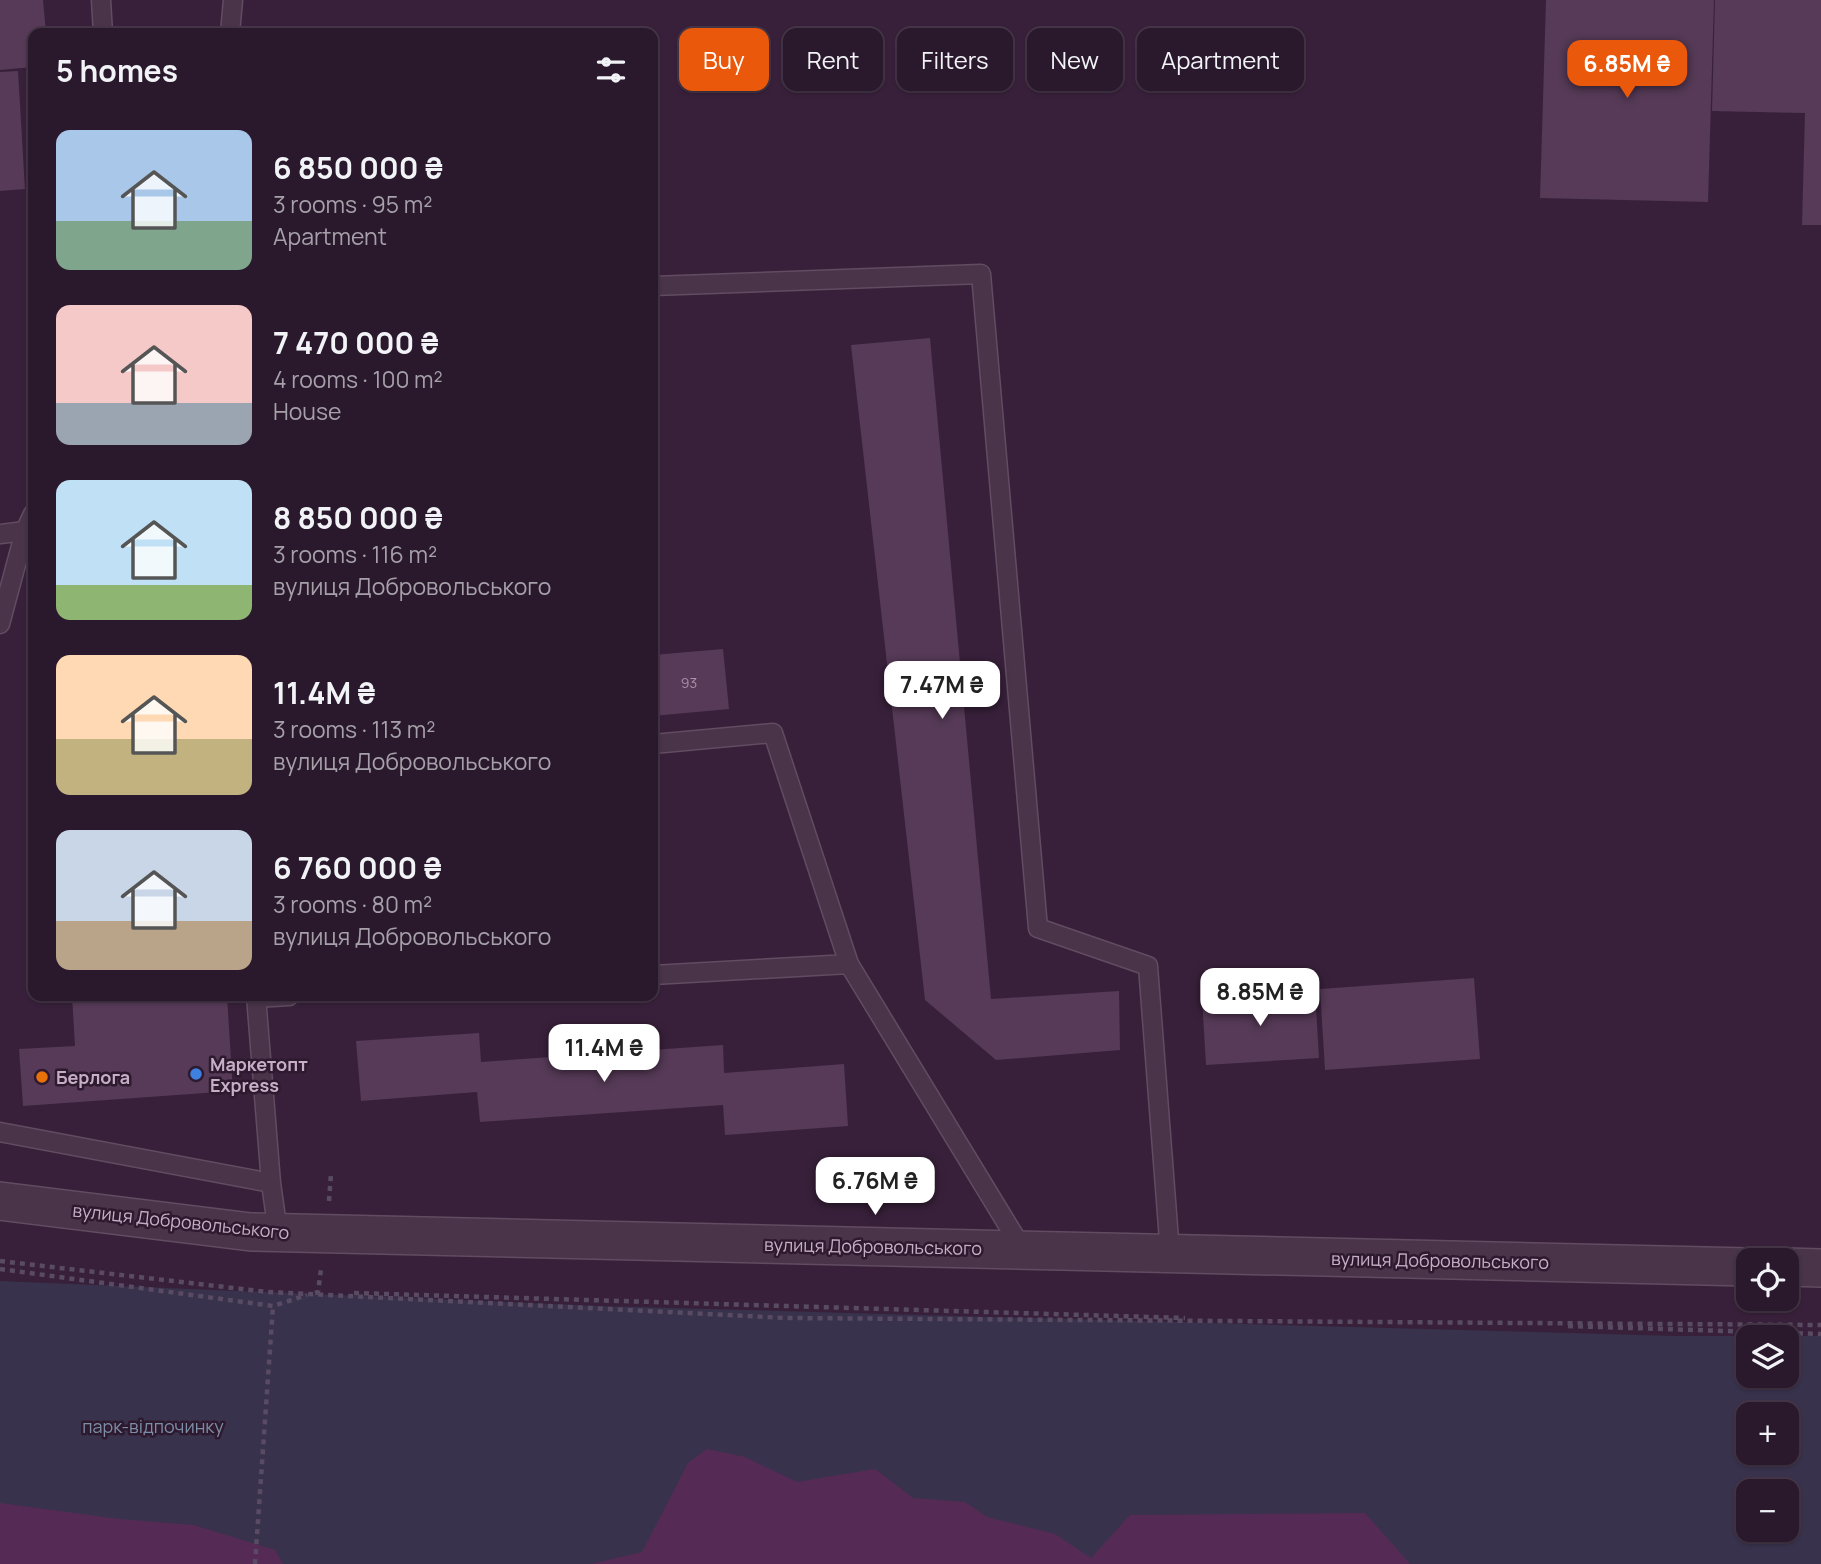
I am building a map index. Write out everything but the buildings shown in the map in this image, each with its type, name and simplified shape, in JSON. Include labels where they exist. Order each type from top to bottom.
[{"type":"street","name":"вулиця Добровольського","points":[[0,1201],[251,1232],[1736,1267]]},
{"type":"street","points":[[1799,1268],[1821,1268]]},
{"type":"lane","points":[[101,0],[103,28]]},
{"type":"lane","points":[[230,28],[233,0]]},
{"type":"lane","points":[[658,286],[981,274],[1038,928],[1148,966],[1170,1253]]},
{"type":"lane","points":[[0,624],[28,525]]},
{"type":"lane","points":[[0,534],[25,531]]},
{"type":"lane","points":[[658,744],[773,733],[849,964],[1023,1250]]},
{"type":"lane","points":[[658,975],[849,964]]},
{"type":"lane","points":[[256,1001],[271,1183],[278,1233]]},
{"type":"lane","points":[[0,1132],[271,1183]]},
{"type":"path","points":[[0,1261],[268,1292],[785,1318],[1821,1325]]},
{"type":"path","points":[[0,1269],[273,1306],[255,1564]]},
{"type":"path","points":[[318,1292],[1821,1334]]},
{"type":"green space","name":"парк-відпочинку","points":[[0,1281],[600,1306],[1736,1336],[1736,1388],[1799,1388],[1799,1336],[1821,1336],[1821,1564],[0,1564]]},
{"type":"shaded area","points":[[707,1449],[745,1457],[797,1482],[875,1469],[913,1498],[965,1502],[987,1517],[1055,1534],[1091,1558],[1130,1515],[1365,1513],[1410,1564],[591,1564],[642,1552],[688,1463]]},
{"type":"shaded area","points":[[0,1503],[119,1519],[194,1525],[275,1550],[283,1564],[0,1564]]},
{"type":"place","name":"Маркетопт Express","points":[[196,1074]]},
{"type":"place","name":"Берлога","points":[[42,1077]]}]
